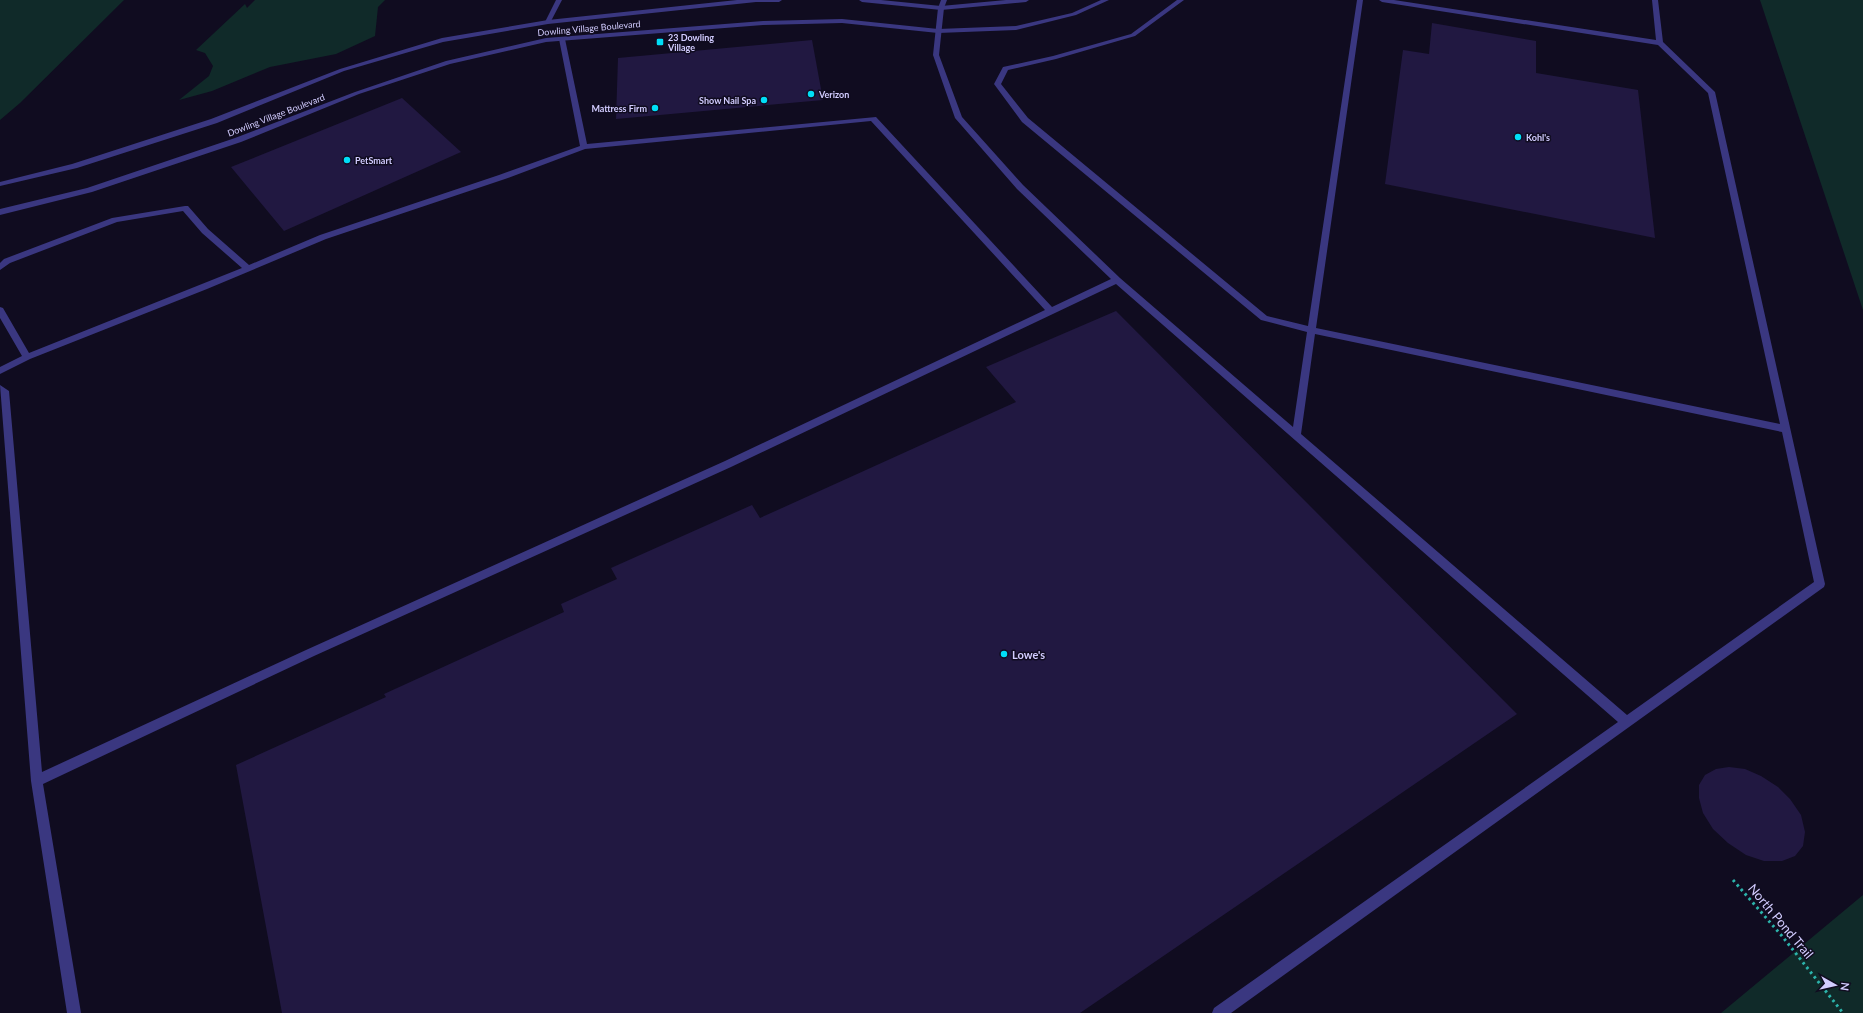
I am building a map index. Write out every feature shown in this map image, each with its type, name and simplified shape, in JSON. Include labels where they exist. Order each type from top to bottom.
[{"type":"street","points":[[548,22],[559,0]]},
{"type":"street","name":"Dowling Village Boulevard","points":[[0,184],[74,166],[214,121],[342,70],[442,40],[548,22],[614,14],[756,0],[779,0]]},
{"type":"street","points":[[862,0],[942,4],[1026,0]]},
{"type":"street","name":"Dowling Village Boulevard","points":[[0,212],[89,190],[223,145],[357,93],[448,62],[546,40],[763,23],[835,21],[938,31],[1016,28],[1074,14],[1106,0]]},
{"type":"street","points":[[1181,0],[1133,35],[1054,58],[1005,68],[997,84],[1025,120],[1264,318],[1312,330],[1786,429]]},
{"type":"street","points":[[1296,435],[1360,0]]},
{"type":"street","points":[[1219,1013],[1820,584],[1711,92],[1660,43],[1425,4],[1382,0]]},
{"type":"street","points":[[1655,0],[1660,43]]},
{"type":"street","points":[[942,4],[936,55],[959,118],[1020,187],[1117,280],[1627,722]]},
{"type":"street","points":[[562,39],[584,147]]},
{"type":"street","points":[[0,371],[27,357],[324,237],[502,177],[584,147],[873,119],[1051,312]]},
{"type":"street","points":[[0,267],[7,261],[115,220],[185,208],[205,230],[248,269]]},
{"type":"street","points":[[36,780],[310,653],[728,464],[1117,280]]},
{"type":"street","points":[[0,310],[27,357]]},
{"type":"street","points":[[0,388],[4,391],[36,780],[74,1013]]},
{"type":"path","name":"North Pond Trail","points":[[1733,880],[1782,936],[1843,1013]]},
{"type":"green space","points":[[0,0],[124,0],[20,103],[0,120]]},
{"type":"green space","points":[[255,0],[385,0],[378,7],[375,36],[336,54],[270,67],[212,91],[179,100],[209,76],[213,66],[205,53],[196,50],[245,4],[247,8]]},
{"type":"green space","points":[[1760,0],[1863,0],[1863,310]]},
{"type":"green space","points":[[1863,895],[1863,1013],[1721,1013]]},
{"type":"building","name":"Kohl's","points":[[1432,23],[1536,41],[1536,73],[1638,90],[1655,238],[1385,184],[1403,50],[1429,54]]},
{"type":"building","points":[[812,40],[823,100],[616,119],[618,58]]},
{"type":"building","name":"PetSmart","points":[[402,98],[461,152],[284,231],[231,167]]},
{"type":"building","name":"Lowe's","points":[[1116,311],[1517,714],[1080,1013],[282,1013],[236,765],[386,697],[384,694],[564,612],[561,604],[617,579],[611,568],[752,505],[760,518],[1016,402],[986,367]]},
{"type":"building","points":[[1729,767],[1745,769],[1761,776],[1778,787],[1790,799],[1801,815],[1805,832],[1803,846],[1795,856],[1782,861],[1764,861],[1746,855],[1728,843],[1713,829],[1703,813],[1699,798],[1699,785],[1705,775],[1716,769]]},
{"type":"place","name":"23 Dowling Village","points":[[660,42]]},
{"type":"place","name":"Verizon","points":[[811,94]]},
{"type":"place","name":"Show Nail Spa","points":[[764,100]]},
{"type":"place","name":"Mattress Firm","points":[[655,108]]},
{"type":"place","name":"Kohl's","points":[[1518,137]]},
{"type":"place","name":"PetSmart","points":[[347,160]]},
{"type":"place","name":"Lowe's","points":[[1004,654]]}]
